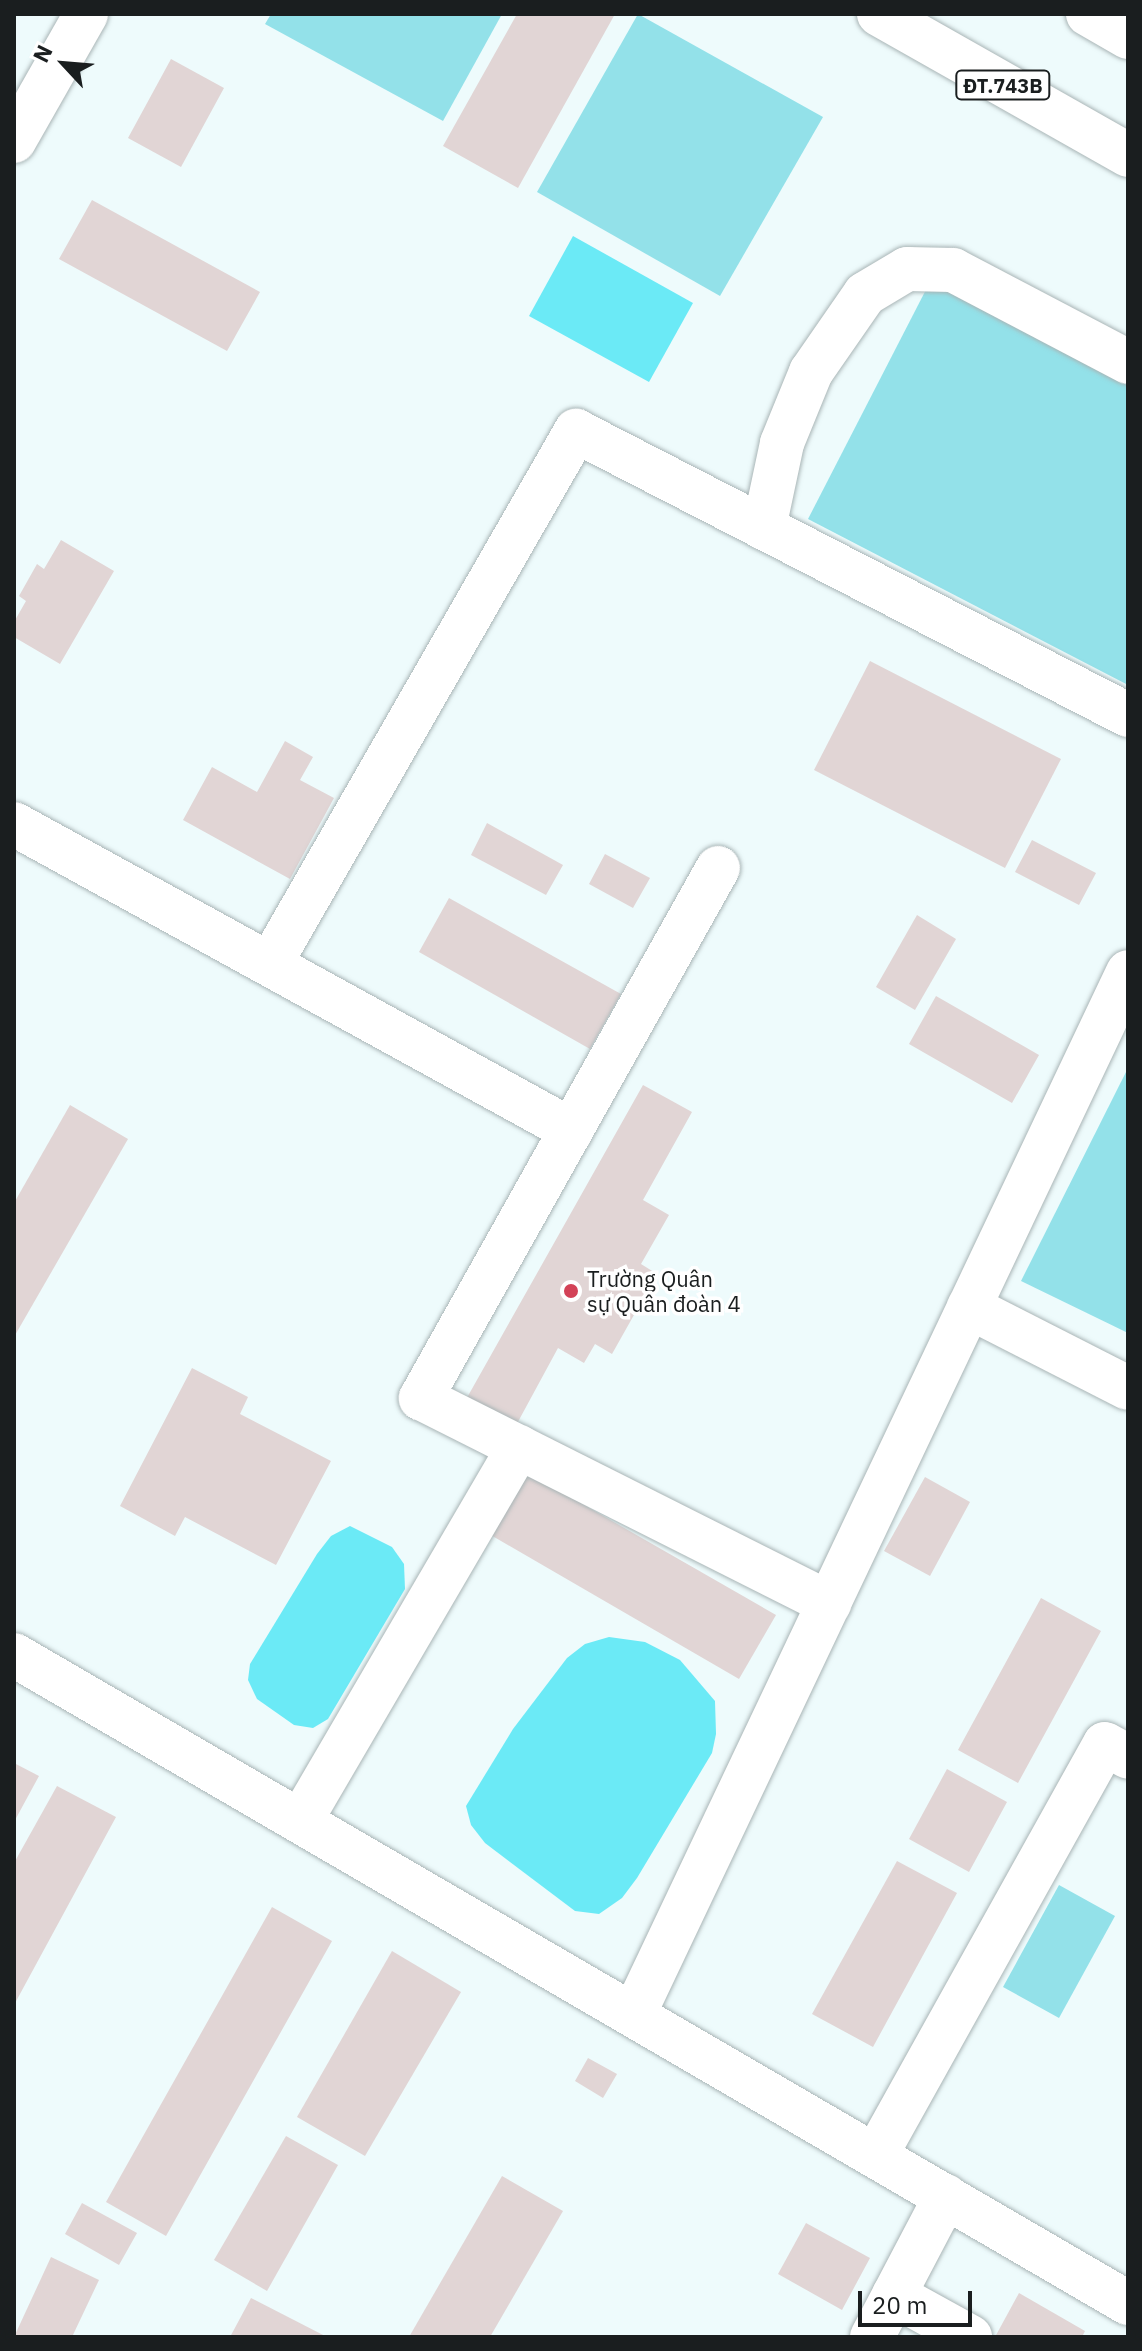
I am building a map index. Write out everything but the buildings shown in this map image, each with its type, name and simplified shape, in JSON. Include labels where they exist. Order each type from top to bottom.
[{"type":"main road","points":[[14,141],[86,14]]},
{"type":"main road","name":"ĐT.743B","points":[[879,14],[1128,155]]},
{"type":"main road","points":[[1088,14],[1128,37]]},
{"type":"main road","points":[[764,528],[782,443],[811,372],[849,313],[884,280],[922,267],[953,270],[1128,362]]},
{"type":"main road","points":[[270,964],[576,431],[1128,715]]},
{"type":"main road","points":[[14,824],[571,1130]]},
{"type":"main road","points":[[718,868],[421,1398],[829,1603]]},
{"type":"main road","points":[[634,2014],[1128,972]]},
{"type":"main road","points":[[969,1307],[1128,1388]]},
{"type":"main road","points":[[301,1820],[519,1447]]},
{"type":"main road","points":[[14,1655],[1128,2302]]},
{"type":"main road","points":[[876,2155],[1105,1744],[1128,1757]]},
{"type":"main road","points":[[872,2337],[946,2196]]},
{"type":"main road","points":[[894,2295],[970,2337]]},
{"type":"shaded area","points":[[271,14],[502,14],[443,121],[265,24]]},
{"type":"shaded area","points":[[638,14],[823,117],[720,296],[537,192]]},
{"type":"shaded area","points":[[573,236],[693,303],[649,382],[529,316]]},
{"type":"shaded area","points":[[932,278],[1128,380],[1128,685],[808,519]]},
{"type":"shaded area","points":[[1128,1068],[1128,1333],[1021,1281]]},
{"type":"shaded area","points":[[350,1526],[392,1547],[404,1564],[405,1589],[328,1719],[313,1728],[294,1725],[257,1699],[248,1680],[250,1664],[317,1554],[331,1536]]},
{"type":"shaded area","points":[[609,1637],[645,1642],[680,1660],[715,1701],[716,1734],[712,1753],[637,1878],[622,1898],[599,1914],[575,1911],[485,1843],[471,1825],[466,1806],[513,1729],[567,1658],[585,1644]]},
{"type":"shaded area","points":[[1059,1885],[1115,1916],[1059,2018],[1003,1987]]},
{"type":"place","name":"Trường Quân sự Quân đoàn 4","points":[[571,1291]]}]
